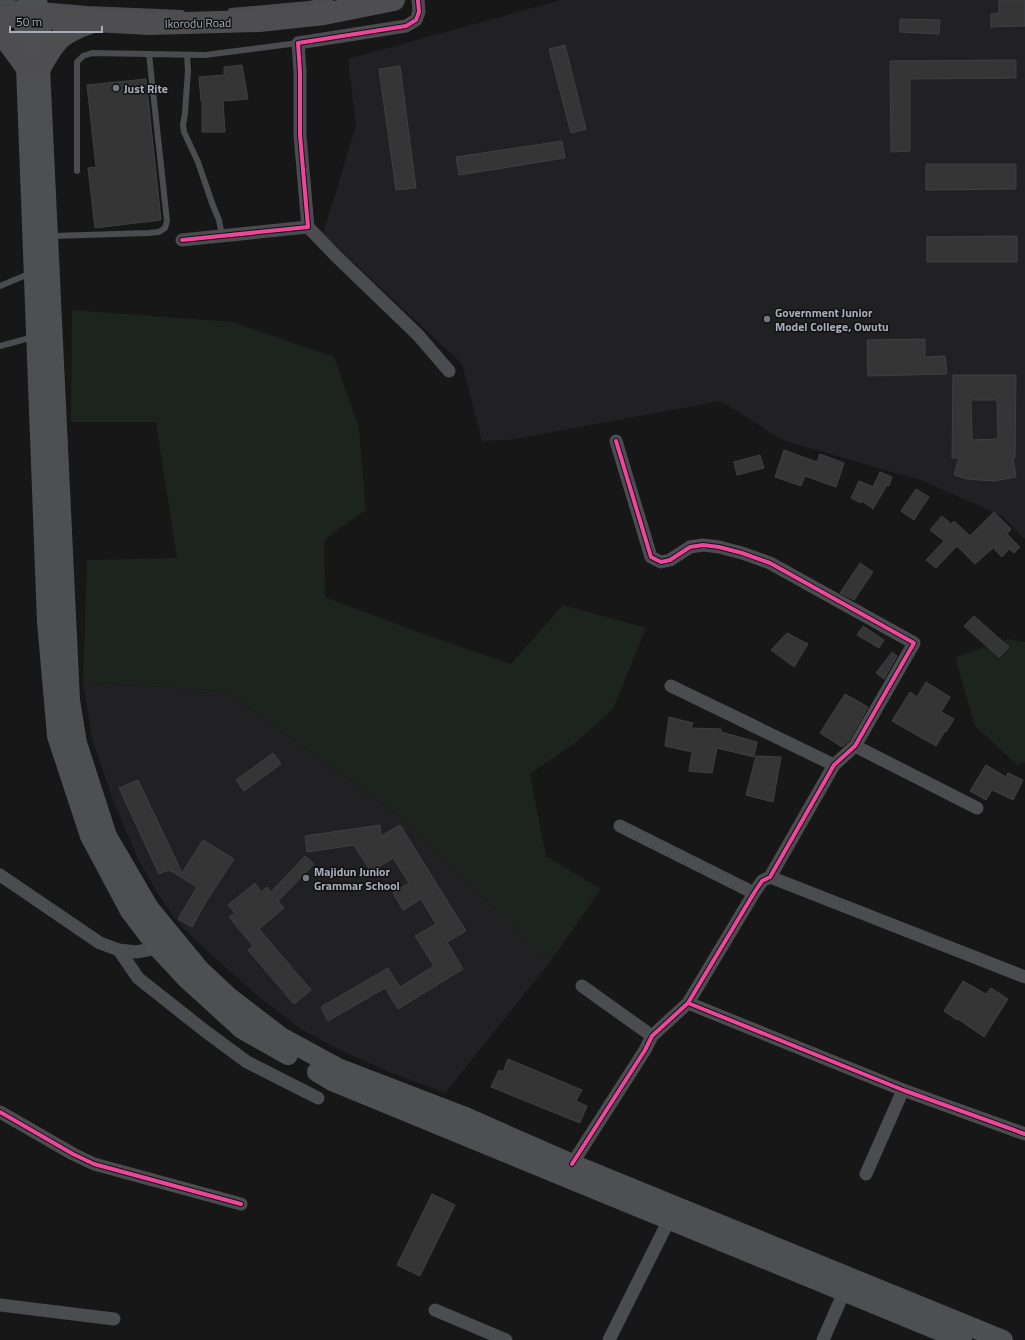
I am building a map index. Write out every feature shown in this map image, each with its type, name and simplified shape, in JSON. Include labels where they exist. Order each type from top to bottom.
[{"type":"highway","name":"Ikorodu Road","points":[[0,16],[33,7],[96,21],[149,24],[259,21],[324,14],[394,0]]},
{"type":"highway","points":[[0,35],[7,40],[33,67],[65,33],[96,21]]},
{"type":"main road","points":[[33,7],[34,272],[36,336],[47,622],[57,736],[90,836],[130,911],[158,948],[186,978],[242,1029],[332,1081],[572,1164],[1003,1340]]},
{"type":"main road","points":[[33,67],[48,236],[70,700],[77,743],[107,836],[149,908],[200,970],[230,998],[281,1037],[338,1068],[669,1220],[962,1340]]},
{"type":"street","points":[[418,0],[419,12],[416,20],[406,26],[298,43],[300,72],[300,135],[308,227],[335,256],[418,335],[449,371]]},
{"type":"street","points":[[182,240],[308,227]]},
{"type":"street","points":[[572,1164],[645,1050],[652,1036],[688,1003],[754,893],[762,881],[770,877],[834,765],[855,746],[914,643],[770,563],[742,553],[703,545],[690,547],[670,560],[661,562],[651,557],[616,441]]},
{"type":"street","points":[[671,686],[834,765]]},
{"type":"street","points":[[855,746],[977,808]]},
{"type":"street","points":[[620,826],[754,893]]},
{"type":"street","points":[[0,875],[100,943],[119,950],[136,952],[158,948]]},
{"type":"street","points":[[770,877],[1025,977]]},
{"type":"street","points":[[119,950],[138,978],[205,1031],[247,1062],[318,1098]]},
{"type":"street","points":[[582,986],[652,1036]]},
{"type":"street","points":[[688,1003],[903,1090],[1025,1134]]},
{"type":"street","points":[[866,1174],[903,1090]]},
{"type":"street","points":[[0,1112],[73,1154],[94,1164],[242,1204]]},
{"type":"street","points":[[609,1340],[669,1220]]},
{"type":"street","points":[[823,1340],[844,1292]]},
{"type":"street","points":[[0,1305],[114,1319]]},
{"type":"street","points":[[435,1310],[506,1340]]},
{"type":"lane","points":[[224,11],[309,4],[330,0]]},
{"type":"lane","points":[[0,2],[33,7],[187,13]]},
{"type":"lane","points":[[77,170],[77,62],[83,56],[92,53],[205,55],[298,43]]},
{"type":"lane","points":[[48,236],[148,234],[159,232],[165,228],[167,221],[149,54]]},
{"type":"lane","points":[[187,55],[188,70],[186,113],[183,125],[184,132],[198,162],[220,220],[222,236]]},
{"type":"lane","points":[[0,286],[34,272]]},
{"type":"lane","points":[[0,346],[36,336]]},
{"type":"shaded area","name":"Government Junior Model College, Owutu","points":[[561,0],[1025,0],[1025,539],[1002,516],[923,481],[782,440],[721,401],[509,440],[482,441],[462,364],[323,234],[356,125],[348,59]]},
{"type":"shaded area","points":[[72,310],[233,322],[334,357],[359,428],[366,510],[324,540],[325,597],[421,633],[511,664],[563,605],[646,628],[613,709],[575,743],[530,774],[546,856],[601,889],[550,962],[399,816],[226,691],[83,682],[87,560],[177,558],[156,422],[71,422]]},
{"type":"shaded area","points":[[1009,639],[1025,642],[1025,762],[1017,765],[975,726],[955,657]]},
{"type":"shaded area","name":"Majidun Junior Grammar School","points":[[83,682],[226,691],[399,816],[550,962],[445,1093],[389,1072],[336,1048],[301,1029],[259,997],[179,924],[160,897],[138,859],[113,800],[92,739]]},
{"type":"building","points":[[999,0],[1025,0],[1025,26],[991,27],[991,14],[999,13]]},
{"type":"building","points":[[900,19],[940,20],[939,34],[900,32]]},
{"type":"building","points":[[565,45],[586,129],[571,133],[549,49]]},
{"type":"building","points":[[1016,60],[1016,78],[910,79],[910,151],[891,152],[890,61]]},
{"type":"building","points":[[242,65],[248,99],[223,101],[225,132],[202,132],[202,101],[199,77],[224,75],[224,67]]},
{"type":"building","points":[[400,66],[416,188],[396,190],[379,69]]},
{"type":"building","points":[[146,79],[161,220],[95,228],[88,168],[96,167],[87,85]]},
{"type":"building","points":[[562,141],[565,158],[459,175],[456,157]]},
{"type":"building","points":[[926,164],[1016,164],[1016,189],[926,190]]},
{"type":"building","points":[[1017,236],[1017,262],[927,262],[927,237]]},
{"type":"building","points":[[925,339],[925,357],[945,356],[947,374],[868,376],[867,340]]},
{"type":"building","points":[[953,375],[1016,375],[1015,458],[1013,458],[1016,477],[993,481],[967,479],[954,475],[959,458],[952,458]],"holes":[[[971,400],[997,400],[998,439],[972,440]]]},
{"type":"building","points":[[784,450],[817,462],[820,454],[844,463],[836,487],[805,476],[801,486],[775,477]]},
{"type":"building","points":[[760,455],[764,468],[737,475],[734,462]]},
{"type":"building","points":[[880,472],[892,477],[889,486],[887,485],[873,509],[862,501],[861,503],[851,498],[859,481],[873,487]]},
{"type":"building","points":[[916,489],[929,497],[914,520],[901,511]]},
{"type":"building","points":[[994,512],[1011,529],[1007,534],[1020,547],[1014,553],[1009,549],[1002,557],[993,548],[975,564],[957,546],[936,568],[926,560],[944,541],[930,530],[942,516],[951,524],[954,521],[970,536]]},
{"type":"building","points":[[860,563],[873,572],[854,600],[840,593]]},
{"type":"building","points":[[974,616],[1009,647],[999,657],[964,626]]},
{"type":"building","points":[[863,626],[884,640],[879,648],[857,635]]},
{"type":"building","points":[[787,633],[808,644],[794,667],[771,650]]},
{"type":"building","points":[[892,652],[897,656],[884,679],[876,673]]},
{"type":"building","points":[[926,682],[950,697],[941,712],[954,719],[936,746],[892,721],[910,692],[917,697]]},
{"type":"building","points":[[845,694],[868,707],[849,741],[842,747],[820,733]]},
{"type":"building","points":[[669,717],[693,723],[691,728],[721,729],[721,732],[757,742],[754,757],[717,748],[712,773],[689,771],[692,752],[665,746]]},
{"type":"building","points":[[273,753],[281,764],[244,791],[236,780]]},
{"type":"building","points":[[756,756],[781,757],[773,802],[746,795]]},
{"type":"building","points":[[986,765],[1006,777],[1008,773],[1023,780],[1013,800],[992,790],[986,800],[970,791]]},
{"type":"building","points":[[138,780],[182,873],[203,840],[234,859],[207,900],[192,927],[178,919],[197,887],[169,870],[159,874],[119,788]]},
{"type":"building","points":[[380,825],[381,836],[400,825],[466,931],[447,942],[463,969],[398,1009],[385,988],[328,1021],[321,1007],[388,968],[400,987],[434,966],[415,936],[436,924],[421,899],[403,910],[393,893],[409,883],[393,858],[371,872],[354,845],[307,852],[305,836]]},
{"type":"building","points":[[305,856],[314,864],[278,901],[284,908],[259,929],[311,990],[294,1004],[248,950],[253,946],[229,917],[235,913],[228,905],[255,883],[261,892],[267,887],[271,892]]},
{"type":"building","points":[[963,981],[986,994],[991,988],[1008,999],[984,1037],[944,1011]]},
{"type":"building","points":[[508,1059],[582,1090],[576,1101],[587,1106],[580,1123],[491,1087],[499,1070],[503,1072]]},
{"type":"building","points":[[432,1194],[455,1205],[420,1276],[397,1265]]},
{"type":"cycle path","points":[[182,240],[308,227],[300,135],[300,72],[298,43],[406,26],[416,20],[419,12],[418,0]]},
{"type":"cycle path","points":[[572,1164],[645,1050],[652,1036],[688,1003],[754,893],[762,881],[770,877],[834,765],[855,746],[914,643],[770,563],[742,553],[719,547],[703,545],[690,547],[670,560],[661,562],[651,557],[616,441]]},
{"type":"cycle path","points":[[688,1003],[903,1090],[1025,1134]]},
{"type":"cycle path","points":[[0,1112],[73,1154],[94,1164],[241,1204]]},
{"type":"place","name":"Just Rite","points":[[116,88]]},
{"type":"place","name":"Government Junior Model College, Owutu","points":[[767,319]]},
{"type":"place","name":"Majidun Junior Grammar School","points":[[306,878]]}]
